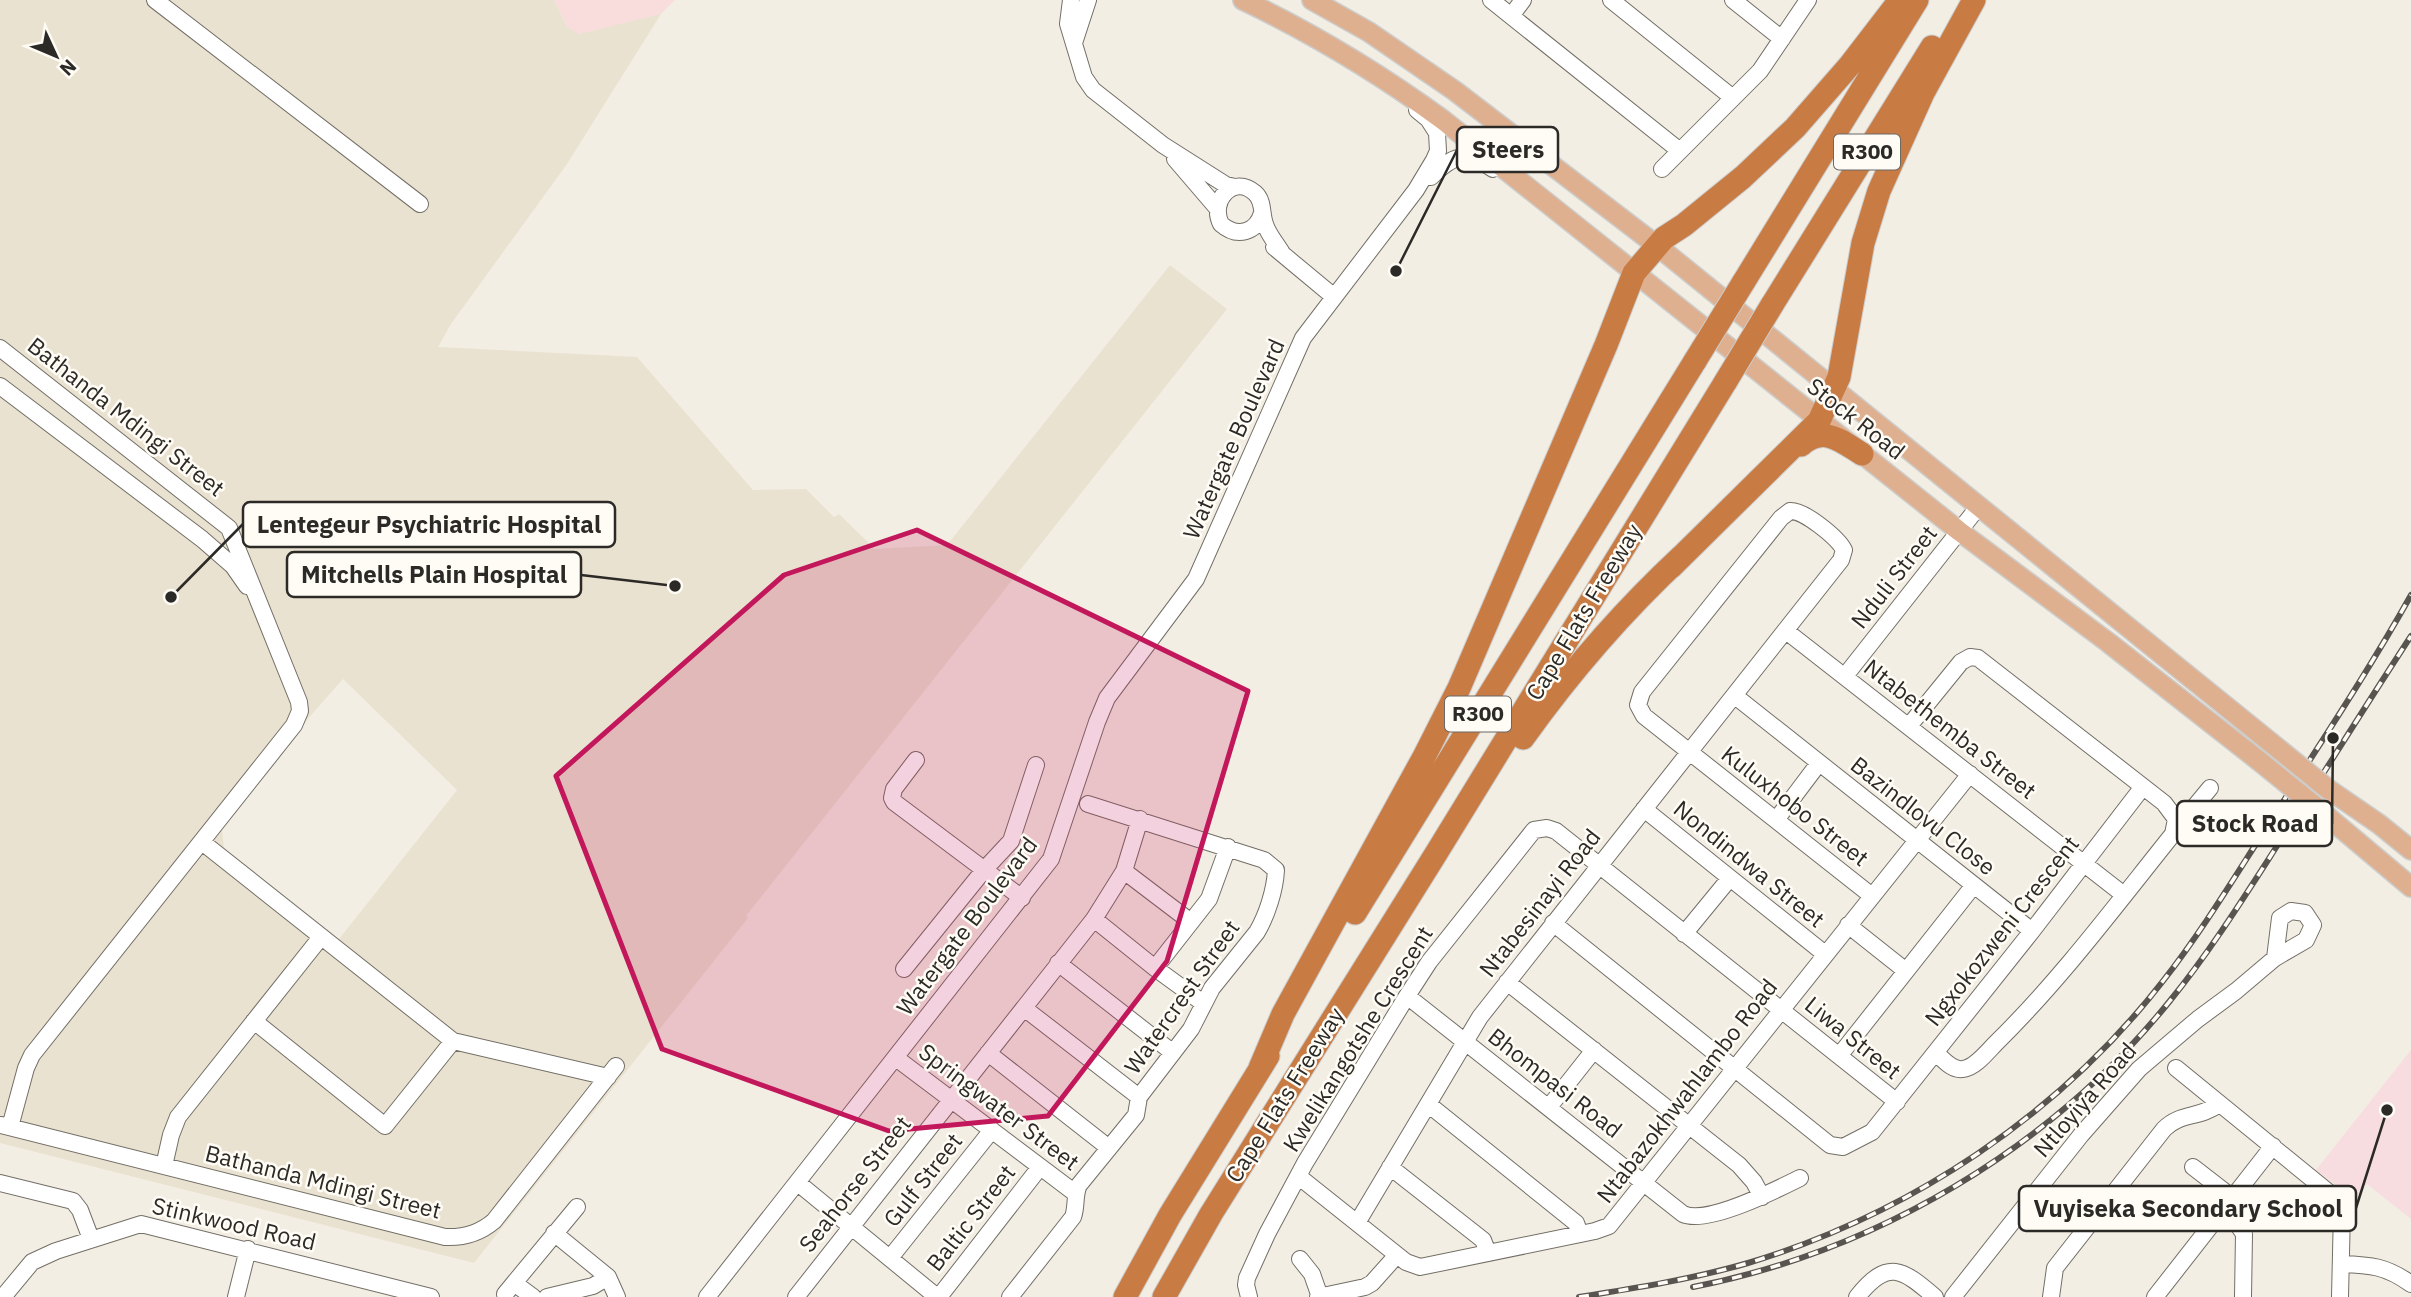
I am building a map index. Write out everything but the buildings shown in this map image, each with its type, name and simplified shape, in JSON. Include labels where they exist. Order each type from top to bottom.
[{"type":"highway","points":[[1260,1068],[1283,1014],[1459,688],[1606,345],[1634,273],[1656,245],[1742,177],[1795,128],[1850,65],[1900,0]]},
{"type":"highway","name":"Cape Flats Freeway","points":[[1125,1297],[1170,1215],[1917,0]]},
{"type":"highway","name":"Cape Flats Freeway","points":[[1164,1297],[1211,1214],[1961,0]]},
{"type":"highway","points":[[1437,852],[1462,828],[1530,729],[1605,633],[1819,421],[1839,377],[1863,243],[1879,191],[1923,93],[1974,0]]},
{"type":"highway","points":[[1671,567],[1808,439],[1826,434],[1862,454]]},
{"type":"main road","name":"Stock Road","points":[[1243,0],[1310,33],[1382,77],[1443,120],[1819,421],[2258,761],[2411,887]]},
{"type":"main road","name":"Stock Road","points":[[1312,0],[1369,32],[1455,90],[1656,245],[2270,743],[2411,850]]},
{"type":"main road","points":[[1704,285],[1740,324],[1803,375],[1819,393],[1819,421]]},
{"type":"street","points":[[155,0],[420,204]]},
{"type":"street","points":[[1071,0],[1068,24],[1084,77],[1093,89],[1163,145],[1226,185],[1242,187],[1255,193],[1262,206],[1268,232],[1282,253]]},
{"type":"street","points":[[1074,43],[1088,0]]},
{"type":"street","points":[[1491,0],[1680,151]]},
{"type":"street","points":[[1511,16],[1523,0]]},
{"type":"street","points":[[1611,0],[1733,98]]},
{"type":"street","points":[[1734,0],[1782,39]]},
{"type":"street","points":[[1662,169],[1760,71],[1808,0]]},
{"type":"street","name":"Watergate Boulevard","points":[[707,1297],[1043,871],[1057,845],[1107,698],[1196,579],[1298,346],[1333,296],[1416,190],[1438,151],[1437,133],[1428,119],[1382,77]]},
{"type":"street","points":[[1163,145],[1217,208]]},
{"type":"street","name":"Watergate Boulevard","points":[[1416,190],[1447,162],[1460,157],[1471,157],[1483,162],[1550,207]]},
{"type":"street","points":[[1235,187],[1223,195],[1217,208],[1218,217],[1227,229],[1234,232],[1248,231],[1255,226],[1262,213]]},
{"type":"street","points":[[1248,231],[1282,253],[1333,296]]},
{"type":"street","name":"Bathanda Mdingi Street","points":[[0,348],[221,520],[235,540],[256,600]]},
{"type":"street","name":"Bathanda Mdingi Street","points":[[0,386],[202,539],[233,566],[256,600],[299,702],[299,716],[32,1055],[5,1126],[445,1237],[463,1237],[480,1231],[494,1220],[612,1072],[453,1041],[202,842]]},
{"type":"street","name":"Nduli Street","points":[[1845,676],[1979,506]]},
{"type":"street","name":"Kuluxhobo Street","points":[[1786,631],[1841,560],[1844,550],[1839,542],[1797,510],[1790,511],[1781,518],[1638,699],[1640,710],[1644,716],[1872,896]]},
{"type":"street","name":"Ntabethemba Street","points":[[1786,631],[2124,895]]},
{"type":"street","name":"Ntabesinayi Road","points":[[1357,1223],[1465,1040],[1507,982],[1786,631]]},
{"type":"street","points":[[1909,726],[1961,662],[1970,657],[1979,658],[2164,803],[2176,819],[2174,834],[2050,988],[1983,1056],[1962,1070],[1936,1054]]},
{"type":"street","name":"Bazindlovu Close","points":[[1735,696],[2032,931]]},
{"type":"street","points":[[916,760],[894,789],[892,798],[1022,898]]},
{"type":"street","name":"Bazindlovu Close","points":[[1776,820],[1819,763]]},
{"type":"street","points":[[904,969],[984,870],[1001,853],[1015,832],[1036,765]]},
{"type":"street","name":"Ntabazokhwahlambo Road","points":[[1357,1223],[1410,1264],[1423,1267],[1609,1226],[1970,774]]},
{"type":"street","name":"Ngxokozweni Crescent","points":[[1735,1067],[1830,1145],[1843,1147],[1872,1132],[1936,1054],[2142,788]]},
{"type":"street","points":[[2176,819],[2191,811],[2210,788]]},
{"type":"street","name":"Watercrest Street","points":[[1014,1296],[1073,1217],[1076,1209],[1075,1193],[1136,1115],[1139,1097],[1199,1017],[1203,1003],[1257,932],[1263,921],[1275,879],[1276,870],[1270,862],[1088,804]]},
{"type":"street","name":"Nondindwa Street","points":[[1644,808],[1825,954]]},
{"type":"street","points":[[951,1100],[1094,919],[1124,871],[1140,819]]},
{"type":"street","name":"Kwelikangotshe Crescent","points":[[1357,1223],[1298,1176],[1406,996],[1429,962],[1534,830],[1547,828],[1556,831],[1599,865]]},
{"type":"street","points":[[1155,968],[1209,899],[1228,847]]},
{"type":"street","name":"Liwa Street","points":[[1599,865],[1897,1102]]},
{"type":"street","points":[[1124,871],[1191,922]]},
{"type":"street","points":[[1684,934],[1730,878]]},
{"type":"street","points":[[1839,1056],[1974,886]]},
{"type":"street","points":[[1094,919],[1203,1003]]},
{"type":"street","points":[[1553,923],[1735,1067]]},
{"type":"street","points":[[1848,925],[1906,971]]},
{"type":"street","points":[[163,1166],[178,1117],[321,937]]},
{"type":"street","name":"Ntloyiya Road","points":[[1953,1297],[2081,1135],[2139,1069],[2275,958]]},
{"type":"street","points":[[1058,963],[1172,1052]]},
{"type":"street","points":[[1507,982],[1739,1165],[1755,1182],[1762,1197]]},
{"type":"street","name":"Bhompasi Road","points":[[1406,996],[1683,1214],[1690,1217],[1707,1215],[1762,1197],[1800,1178]]},
{"type":"street","points":[[1024,1008],[1139,1097]]},
{"type":"street","points":[[254,1021],[385,1126],[453,1041]]},
{"type":"street","points":[[1549,1107],[1594,1050]]},
{"type":"street","points":[[988,1053],[1109,1148]]},
{"type":"street","name":"Springwater Street","points":[[896,1058],[1075,1193]]},
{"type":"street","points":[[2176,1068],[2339,1200],[2342,1210],[2340,1297]]},
{"type":"street","name":"Seahorse Street","points":[[796,1297],[951,1100]]},
{"type":"street","points":[[1428,1104],[1576,1223],[1580,1234]]},
{"type":"street","points":[[2051,1297],[2055,1268],[2164,1129],[2178,1119],[2203,1114],[2219,1104]]},
{"type":"street","name":"Gulf Street","points":[[890,1258],[992,1130]]},
{"type":"street","points":[[2155,1297],[2273,1146]]},
{"type":"street","name":"Baltic Street","points":[[938,1297],[1040,1167]]},
{"type":"street","points":[[1390,1167],[1482,1240],[1488,1253]]},
{"type":"street","points":[[2193,1167],[2233,1198]]},
{"type":"street","points":[[1250,1297],[1246,1285],[1252,1267],[1298,1176]]},
{"type":"street","points":[[0,1182],[73,1201],[80,1210],[91,1239]]},
{"type":"street","points":[[798,1182],[938,1297]]},
{"type":"street","points":[[533,1297],[510,1288],[576,1207]]},
{"type":"street","points":[[2221,1213],[2238,1225],[2244,1234],[2243,1297]]},
{"type":"street","name":"Stinkwood Road","points":[[3,1297],[32,1262],[91,1239],[141,1224],[431,1297]]},
{"type":"street","points":[[554,1233],[608,1277],[617,1297]]},
{"type":"street","points":[[236,1297],[248,1249]]},
{"type":"street","points":[[1300,1259],[1312,1274],[1319,1297],[1365,1287],[1372,1283],[1397,1255]]},
{"type":"street","points":[[2341,1264],[2385,1268],[2411,1284]]},
{"type":"street","points":[[1857,1297],[1873,1279],[1895,1272],[1911,1276],[1935,1297]]},
{"type":"street","points":[[547,1297],[593,1286],[608,1277]]},
{"type":"highlighted area","points":[[917,530],[1248,691],[1167,961],[1048,1116],[889,1131],[662,1049],[556,776],[784,575]]},
{"type":"shaded area","points":[[0,0],[554,0],[567,27],[579,34],[661,14],[567,164],[451,324],[438,347],[637,357],[753,490],[806,489],[834,517],[839,514],[875,549],[947,545],[1170,265],[1227,309],[474,1263],[0,1143]],"holes":[[[343,679],[457,790],[339,939],[224,848],[222,829],[312,714]]]},
{"type":"shaded area","points":[[554,0],[675,0],[655,17],[579,34],[567,27]]},
{"type":"shaded area","points":[[2411,1050],[2411,1219],[2367,1184],[2354,1199],[2316,1170]]},
{"type":"railway","points":[[1579,1297],[1706,1274],[1808,1242],[1867,1217],[1923,1188],[1977,1154],[2029,1116],[2077,1075],[2122,1030],[2178,962],[2343,708],[2411,595]]},
{"type":"railway","points":[[1693,1287],[1761,1270],[1828,1248],[1893,1220],[1956,1186],[2015,1147],[2071,1103],[2122,1055],[2169,1002],[2198,964],[2411,636]]},
{"type":"place","name":"Steers","points":[[1396,271]]},
{"type":"place","name":"Mitchells Plain Hospital","points":[[675,586]]},
{"type":"place","name":"Lentegeur Psychiatric Hospital","points":[[171,597]]},
{"type":"place","name":"Stock Road","points":[[2333,738]]},
{"type":"place","name":"Vuyiseka Secondary School","points":[[2387,1110]]}]
